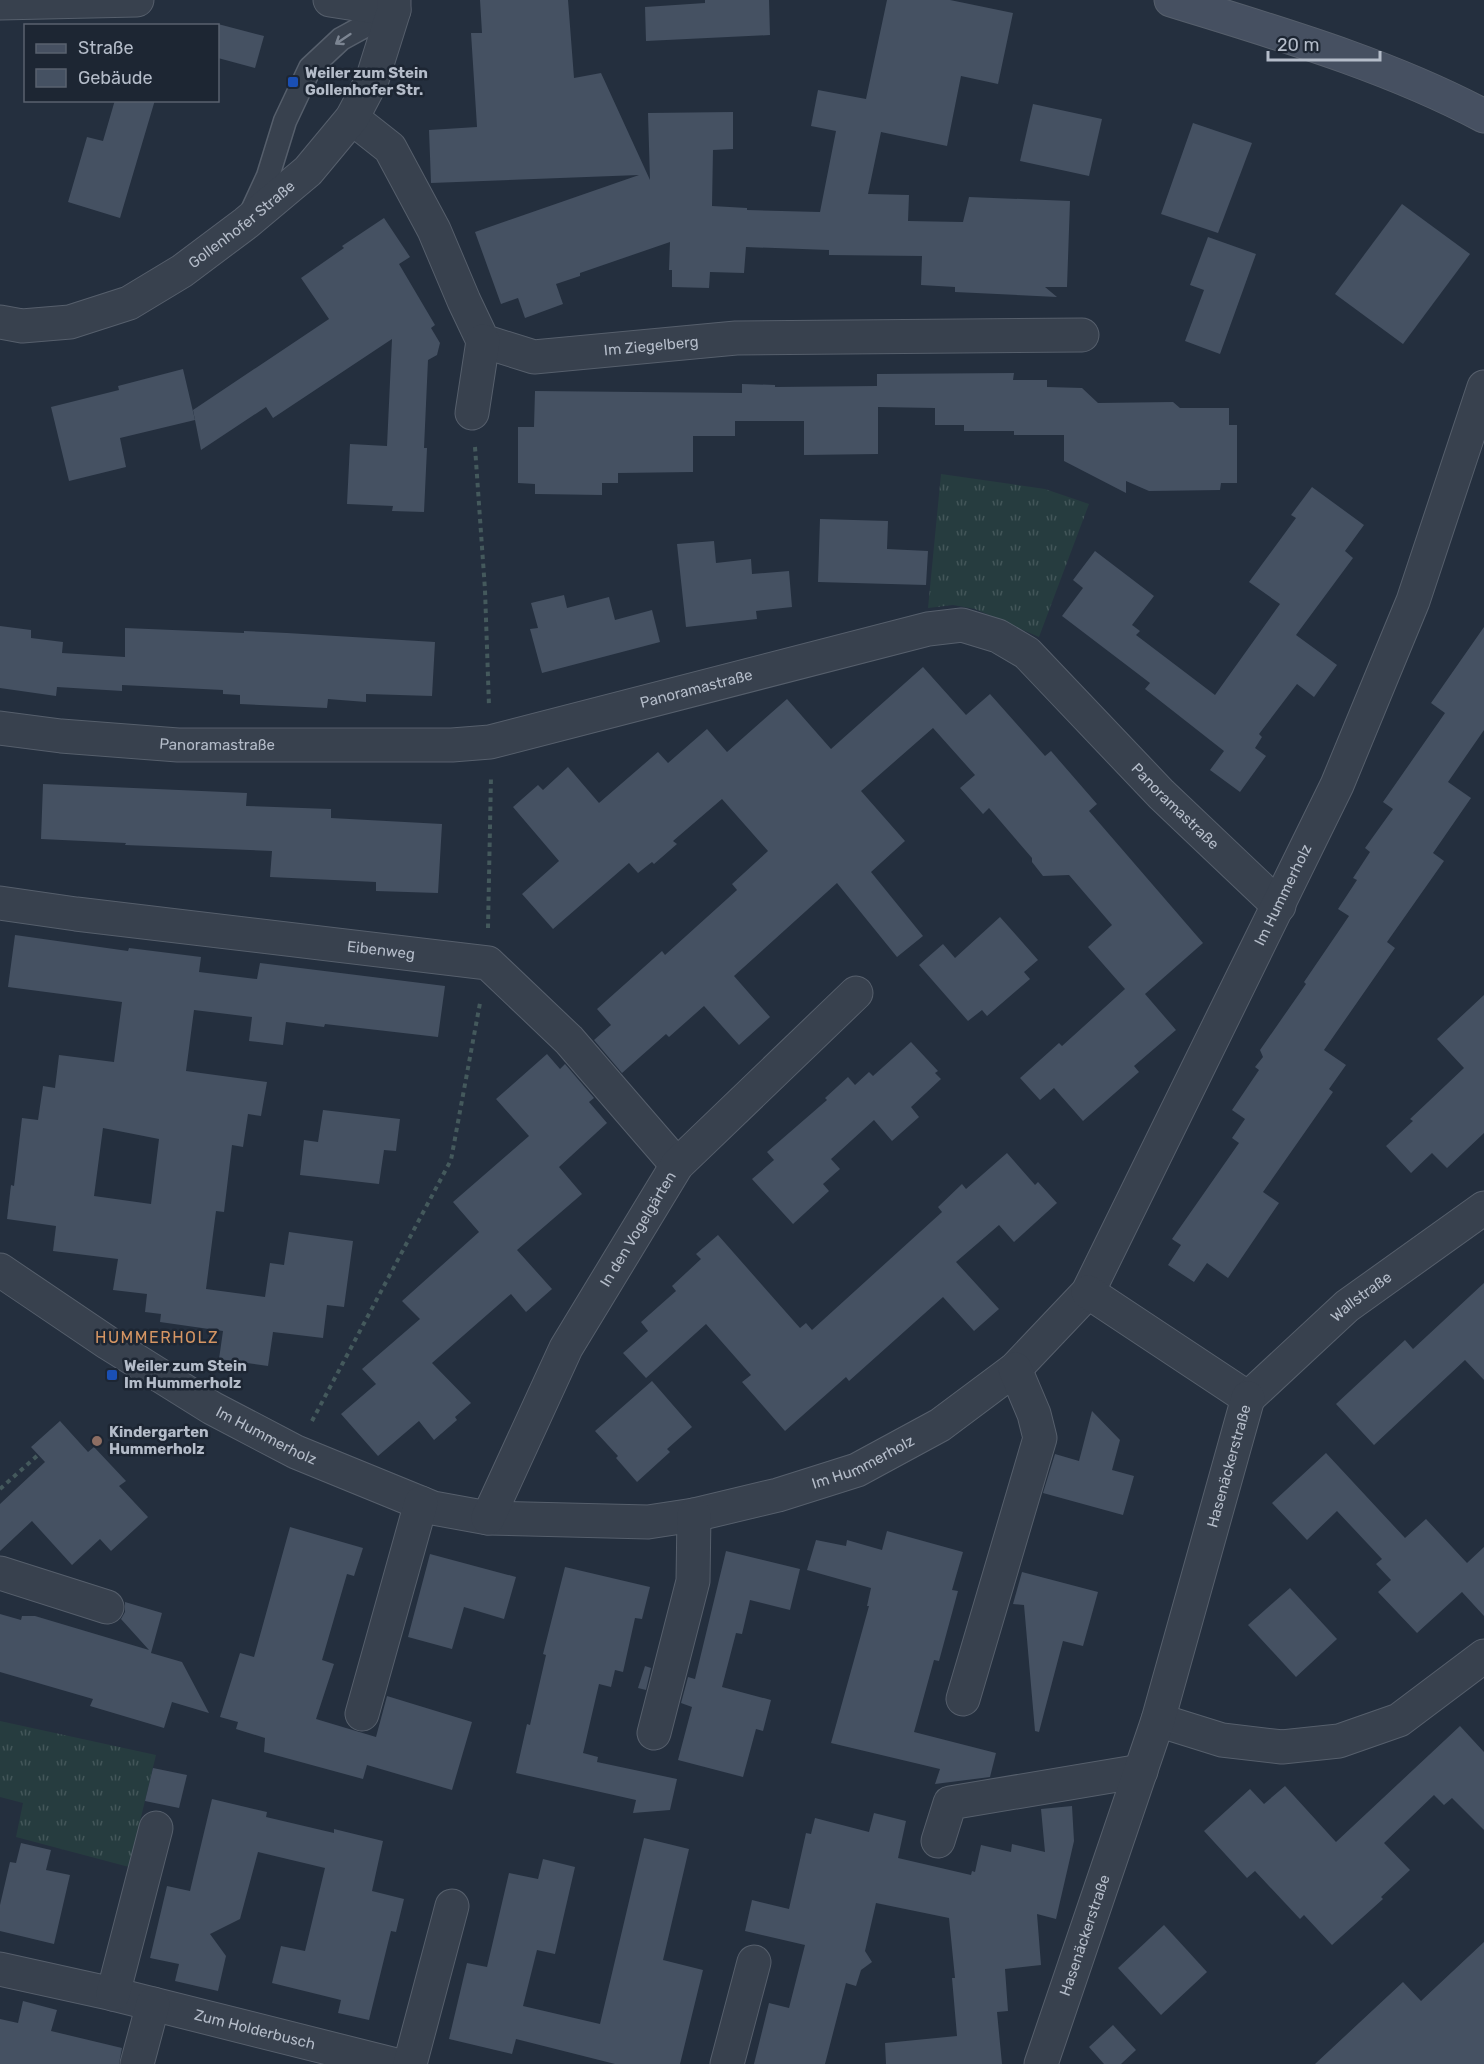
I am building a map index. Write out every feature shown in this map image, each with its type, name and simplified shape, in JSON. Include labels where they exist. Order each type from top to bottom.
[{"type":"main road","points":[[1171,0],[1302,41],[1447,96],[1484,116]]},
{"type":"street","points":[[0,3],[137,0]]},
{"type":"street","points":[[330,0],[398,3]]},
{"type":"street","name":"Gollenhofer Straße","points":[[0,322],[22,326],[70,322],[129,303],[182,271],[246,224],[308,171],[352,118],[372,80],[398,3]]},
{"type":"street","points":[[352,118],[390,148],[434,230],[483,341],[472,413]]},
{"type":"street","name":"Im Ziegelberg","points":[[483,341],[534,357],[736,338],[1082,335]]},
{"type":"street","name":"Im Hummerholz","points":[[2,1275],[212,1408],[296,1452],[433,1508],[488,1518],[648,1522],[694,1515],[778,1495],[857,1470],[940,1425],[1015,1369],[1088,1292],[1337,785],[1413,601],[1484,387]]},
{"type":"street","name":"Panoramastraße","points":[[0,728],[61,736],[178,745],[452,745],[490,742],[928,629],[962,625],[998,636],[1027,653],[1161,794],[1279,906]]},
{"type":"street","name":"Eibenweg","points":[[0,903],[488,963]]},
{"type":"street","points":[[488,963],[570,1040],[677,1165]]},
{"type":"street","name":"In den Vogelgärten","points":[[488,1518],[567,1348],[677,1165],[856,993]]},
{"type":"street","name":"Wallstraße","points":[[1248,1398],[1347,1306],[1484,1208]]},
{"type":"street","name":"Hasenäckerstraße","points":[[1041,2064],[1158,1720],[1248,1398],[1088,1292]]},
{"type":"street","points":[[963,1699],[1040,1438],[1034,1414],[1015,1369]]},
{"type":"street","points":[[362,1714],[421,1503]]},
{"type":"street","points":[[654,1733],[693,1581],[694,1515]]},
{"type":"street","points":[[0,1573],[107,1607]]},
{"type":"street","points":[[1158,1720],[1222,1740],[1282,1747],[1339,1741],[1399,1720],[1484,1656]]},
{"type":"street","points":[[938,1841],[950,1803],[1141,1771]]},
{"type":"street","points":[[112,1994],[156,1828]]},
{"type":"street","points":[[410,2064],[452,1906]]},
{"type":"street","points":[[727,2064],[754,1962]]},
{"type":"street","name":"Zum Holderbusch","points":[[0,1969],[112,1994],[392,2064]]},
{"type":"street","points":[[137,2064],[153,2004]]},
{"type":"lane","points":[[246,224],[268,176],[285,121],[310,68],[341,39],[398,3]]},
{"type":"path","points":[[296,1452],[451,1160],[488,963],[490,742],[485,590],[472,413]]},
{"type":"path","points":[[0,1489],[38,1455]]},
{"type":"green space","points":[[941,474],[1045,489],[1089,504],[1039,637],[975,609],[953,605],[928,608]]},
{"type":"green space","points":[[0,1721],[156,1755],[129,1867],[16,1837],[23,1803],[0,1797]]},
{"type":"building","points":[[480,0],[568,0],[574,78],[601,73],[650,180],[648,113],[733,112],[733,149],[713,150],[712,206],[747,208],[747,210],[820,212],[836,131],[811,126],[818,90],[866,99],[887,0],[950,0],[1013,13],[998,84],[961,76],[947,146],[881,132],[868,194],[909,195],[908,221],[963,222],[969,197],[1070,201],[1067,287],[1045,287],[1057,297],[955,292],[955,287],[921,285],[922,256],[829,255],[829,250],[746,247],[744,273],[710,272],[709,288],[672,287],[672,270],[669,270],[670,242],[580,273],[580,276],[556,284],[563,304],[525,318],[518,298],[501,304],[475,232],[639,175],[431,183],[429,130],[477,127],[471,33],[482,33]]},
{"type":"building","points":[[705,0],[769,0],[770,35],[646,41],[645,7],[705,3]]},
{"type":"building","points":[[219,24],[264,36],[255,68],[219,58]]},
{"type":"building","points":[[114,102],[154,102],[120,218],[68,202],[87,137],[103,141]]},
{"type":"building","points":[[1033,104],[1102,119],[1089,176],[1020,161]]},
{"type":"building","points":[[1193,123],[1252,143],[1218,233],[1161,214]]},
{"type":"building","points":[[1402,204],[1470,254],[1403,344],[1335,294]]},
{"type":"building","points":[[384,218],[410,257],[399,264],[435,325],[431,328],[440,343],[437,355],[428,360],[424,512],[392,511],[393,506],[347,504],[350,444],[387,446],[392,339],[273,418],[266,407],[201,450],[193,410],[329,319],[301,278],[344,248],[342,246]]},
{"type":"building","points":[[1208,237],[1256,254],[1220,354],[1185,341],[1204,290],[1190,285]]},
{"type":"building","points":[[183,369],[195,420],[120,438],[126,467],[69,481],[51,407],[119,390],[118,386]]},
{"type":"building","points":[[1014,373],[1013,380],[1047,380],[1047,387],[1082,388],[1098,403],[1173,402],[1180,408],[1229,408],[1229,425],[1237,425],[1237,483],[1221,483],[1220,490],[1149,491],[1126,481],[1126,493],[1064,461],[1064,435],[1014,435],[1014,431],[964,431],[964,425],[935,425],[935,408],[878,407],[878,454],[804,455],[804,421],[735,421],[735,436],[693,436],[693,472],[618,473],[618,483],[602,483],[602,495],[535,494],[535,484],[518,483],[518,427],[534,427],[535,391],[742,393],[742,384],[775,385],[775,387],[877,386],[877,374]]},
{"type":"building","points":[[1312,487],[1364,525],[1345,551],[1353,558],[1296,635],[1337,665],[1314,697],[1297,684],[1259,734],[1262,737],[1255,748],[1266,756],[1240,792],[1210,770],[1224,751],[1145,689],[1150,683],[1062,616],[1083,588],[1073,580],[1095,551],[1154,596],[1132,625],[1140,631],[1136,635],[1215,695],[1280,604],[1249,582],[1296,518],[1291,515]]},
{"type":"building","points":[[820,519],[888,521],[887,549],[928,551],[926,585],[818,582]]},
{"type":"building","points":[[714,541],[716,563],[751,559],[752,574],[789,571],[792,607],[756,611],[757,619],[686,627],[677,544]]},
{"type":"building","points":[[564,595],[567,608],[609,597],[615,620],[652,610],[660,642],[542,673],[530,629],[538,628],[531,603]]},
{"type":"building","points":[[0,626],[31,630],[31,638],[63,642],[62,653],[125,657],[125,628],[244,633],[244,631],[435,642],[432,696],[366,694],[366,702],[328,699],[327,708],[240,704],[240,695],[223,694],[223,690],[122,685],[122,691],[57,687],[56,696],[0,688]]},
{"type":"building","points":[[1484,627],[1484,730],[1448,782],[1471,798],[1433,853],[1444,861],[1387,942],[1395,948],[1324,1050],[1346,1065],[1329,1089],[1333,1092],[1263,1192],[1279,1203],[1228,1278],[1207,1263],[1194,1282],[1168,1265],[1181,1245],[1172,1239],[1239,1143],[1232,1138],[1245,1119],[1232,1110],[1259,1070],[1255,1067],[1263,1057],[1260,1050],[1306,984],[1304,982],[1349,916],[1338,909],[1357,880],[1353,878],[1370,852],[1365,848],[1393,809],[1383,802],[1445,713],[1431,703]]},
{"type":"building","points":[[923,667],[966,715],[990,694],[1045,756],[1051,751],[1097,804],[1089,811],[1203,943],[1145,994],[1176,1030],[1134,1066],[1139,1072],[1083,1121],[1054,1088],[1040,1100],[1020,1078],[1059,1043],[1062,1046],[1125,989],[1088,947],[1112,925],[1069,875],[1043,876],[1032,862],[1032,858],[989,808],[983,814],[960,788],[975,775],[933,728],[861,791],[905,841],[871,872],[923,936],[897,957],[837,883],[734,976],[770,1017],[739,1045],[704,1006],[669,1037],[666,1034],[622,1073],[594,1040],[611,1025],[597,1009],[662,951],[665,955],[737,890],[732,884],[768,851],[722,799],[673,841],[677,844],[654,864],[652,862],[638,873],[629,863],[553,929],[522,894],[559,861],[513,807],[538,785],[543,790],[568,767],[599,803],[658,752],[668,763],[707,729],[727,752],[787,699],[831,749]]},
{"type":"building","points":[[43,784],[247,793],[246,806],[331,809],[331,818],[442,824],[438,893],[376,891],[376,882],[270,877],[272,851],[41,839]]},
{"type":"building","points":[[1000,917],[1038,960],[1024,972],[1030,979],[987,1016],[982,1010],[968,1021],[919,965],[943,944],[955,958]]},
{"type":"building","points":[[15,935],[128,951],[129,948],[201,957],[199,972],[257,979],[260,963],[445,986],[438,1037],[325,1024],[324,1027],[286,1022],[283,1045],[249,1041],[252,1017],[194,1010],[186,1071],[267,1082],[261,1116],[248,1114],[243,1147],[232,1145],[224,1212],[216,1211],[206,1289],[265,1297],[270,1263],[284,1265],[289,1232],[353,1241],[344,1307],[327,1305],[323,1338],[273,1332],[268,1366],[219,1359],[223,1331],[160,1322],[161,1314],[145,1312],[147,1294],[113,1290],[118,1259],[53,1251],[56,1226],[7,1219],[11,1185],[14,1186],[22,1118],[38,1120],[43,1086],[55,1088],[59,1055],[114,1062],[122,1002],[8,987]],"holes":[[[103,1128],[159,1139],[151,1204],[94,1196]]]},
{"type":"building","points":[[1484,995],[1484,1133],[1447,1168],[1432,1153],[1411,1173],[1386,1146],[1413,1121],[1410,1119],[1464,1068],[1437,1039]]},
{"type":"building","points":[[911,1042],[938,1071],[935,1073],[941,1079],[911,1107],[919,1117],[892,1141],[874,1120],[831,1159],[840,1169],[823,1184],[829,1191],[793,1224],[752,1179],[774,1160],[767,1152],[827,1100],[825,1098],[848,1077],[855,1085],[869,1072],[873,1076]]},
{"type":"building","points":[[547,1054],[560,1069],[565,1064],[594,1098],[589,1102],[607,1123],[559,1167],[582,1194],[517,1250],[552,1289],[526,1312],[511,1294],[432,1363],[471,1403],[455,1417],[457,1420],[434,1440],[419,1421],[378,1456],[341,1414],[376,1384],[362,1369],[420,1319],[402,1301],[479,1232],[453,1202],[529,1136],[496,1099]]},
{"type":"building","points":[[323,1110],[400,1119],[396,1151],[384,1150],[379,1184],[300,1175],[304,1140],[318,1142]]},
{"type":"building","points":[[1007,1153],[1035,1185],[1038,1182],[1057,1203],[1014,1242],[999,1225],[956,1262],[999,1309],[974,1331],[943,1297],[849,1381],[846,1377],[785,1431],[742,1382],[751,1375],[706,1324],[646,1378],[623,1353],[648,1331],[641,1322],[676,1291],[672,1286],[701,1259],[696,1254],[718,1235],[800,1328],[806,1323],[812,1330],[942,1212],[938,1207],[962,1184],[966,1189]]},
{"type":"building","points":[[1484,1283],[1484,1380],[1465,1360],[1374,1445],[1336,1404],[1405,1340],[1413,1349]]},
{"type":"building","points":[[652,1381],[692,1427],[667,1449],[670,1452],[637,1482],[616,1458],[618,1456],[595,1431]]},
{"type":"building","points":[[1092,1411],[1120,1440],[1112,1470],[1134,1476],[1123,1515],[1043,1493],[1055,1454],[1079,1461]]},
{"type":"building","points":[[60,1421],[88,1452],[94,1447],[126,1481],[119,1486],[148,1517],[111,1551],[100,1539],[72,1565],[32,1521],[0,1551],[0,1504],[45,1462],[31,1447]]},
{"type":"building","points":[[1326,1453],[1405,1538],[1426,1519],[1467,1563],[1484,1547],[1484,1616],[1462,1592],[1417,1633],[1378,1592],[1391,1580],[1376,1564],[1382,1559],[1337,1511],[1307,1540],[1272,1503]]},
{"type":"building","points":[[290,1527],[363,1548],[354,1576],[347,1574],[322,1660],[334,1664],[316,1719],[376,1737],[387,1696],[472,1722],[452,1790],[367,1765],[363,1779],[264,1752],[265,1738],[236,1729],[238,1722],[220,1717],[240,1653],[254,1657]]},
{"type":"building","points":[[887,1531],[963,1552],[952,1590],[958,1591],[939,1661],[934,1660],[914,1732],[996,1753],[990,1777],[935,1784],[940,1769],[831,1743],[869,1606],[867,1606],[871,1588],[807,1570],[816,1540],[846,1546],[847,1540],[882,1550]]},
{"type":"building","points":[[726,1551],[800,1569],[790,1610],[750,1600],[742,1634],[736,1633],[722,1687],[771,1700],[763,1731],[756,1729],[743,1777],[678,1760],[692,1707],[681,1703],[688,1677],[695,1679]]},
{"type":"building","points":[[430,1554],[516,1577],[504,1619],[464,1607],[452,1649],[408,1637]]},
{"type":"building","points":[[565,1567],[650,1587],[642,1619],[635,1618],[623,1672],[615,1670],[611,1687],[599,1684],[583,1753],[598,1757],[597,1762],[677,1779],[670,1810],[633,1813],[636,1800],[516,1773],[527,1724],[530,1725],[546,1655],[543,1654]]},
{"type":"building","points":[[1022,1572],[1098,1592],[1083,1646],[1063,1641],[1039,1732],[1035,1731],[1024,1605],[1013,1604]]},
{"type":"building","points":[[1290,1588],[1337,1639],[1296,1677],[1248,1625]]},
{"type":"building","points":[[125,1602],[162,1613],[151,1653],[182,1662],[209,1713],[172,1702],[164,1728],[90,1706],[93,1699],[0,1672],[0,1614],[21,1620],[22,1616],[35,1616],[149,1650],[121,1619],[125,1612]]},
{"type":"building","points":[[645,1666],[651,1668],[646,1690],[638,1688]]},
{"type":"building","points":[[1460,1726],[1484,1752],[1484,1830],[1452,1798],[1444,1805],[1434,1795],[1384,1843],[1410,1870],[1381,1897],[1383,1899],[1332,1945],[1304,1915],[1300,1919],[1255,1871],[1247,1878],[1204,1831],[1250,1789],[1264,1804],[1285,1786],[1336,1842]]},
{"type":"building","points":[[153,1768],[187,1775],[179,1808],[145,1801]]},
{"type":"building","points":[[212,1799],[267,1812],[266,1817],[334,1833],[334,1829],[383,1841],[372,1891],[404,1899],[396,1932],[391,1931],[369,2020],[338,2013],[341,2000],[272,1983],[281,1946],[305,1951],[325,1868],[258,1852],[240,1919],[210,1934],[226,1956],[218,1991],[175,1981],[179,1964],[150,1958],[167,1886],[190,1891]]},
{"type":"building","points":[[1072,1806],[1074,1841],[1056,1919],[1037,1914],[1041,1965],[1005,1969],[1008,2011],[997,2012],[1002,2064],[886,2064],[885,2043],[957,2036],[952,1978],[955,1978],[949,1918],[876,1903],[865,1951],[872,1962],[861,1970],[856,1986],[846,1983],[825,2064],[754,2064],[769,2003],[789,2008],[805,1945],[745,1931],[752,1900],[789,1909],[806,1833],[811,1834],[815,1818],[869,1832],[874,1813],[906,1821],[898,1858],[971,1875],[972,1871],[975,1872],[981,1845],[1011,1852],[1012,1844],[1045,1852],[1041,1809]]},
{"type":"building","points":[[644,1838],[689,1849],[663,1960],[703,1970],[680,2064],[615,2064],[516,2039],[512,2054],[449,2039],[467,1963],[487,1967],[509,1873],[538,1879],[543,1859],[575,1867],[555,1954],[537,1950],[523,2006],[600,2024]]},
{"type":"building","points":[[21,1843],[51,1850],[46,1870],[70,1875],[54,1944],[0,1931],[0,1905],[10,1862],[16,1863]]},
{"type":"building","points":[[1164,1925],[1207,1972],[1161,2015],[1118,1968]]},
{"type":"building","points":[[1484,1942],[1484,2064],[1315,2064],[1403,1982],[1421,2001]]},
{"type":"building","points":[[23,2001],[57,2010],[51,2031],[122,2048],[119,2064],[0,2064],[0,2019],[18,2023]]},
{"type":"building","points":[[1113,2025],[1136,2050],[1121,2064],[1104,2064],[1089,2047]]},
{"type":"place","name":"Weiler zum Stein Gollenhofer Str.","points":[[293,82]]},
{"type":"place","name":"Weiler zum Stein Im Hummerholz","points":[[112,1375]]},
{"type":"place","name":"Kindergarten Hummerholz","points":[[97,1441]]},
{"type":"district","name":"HUMMERHOLZ","points":[[157,1337]]}]
